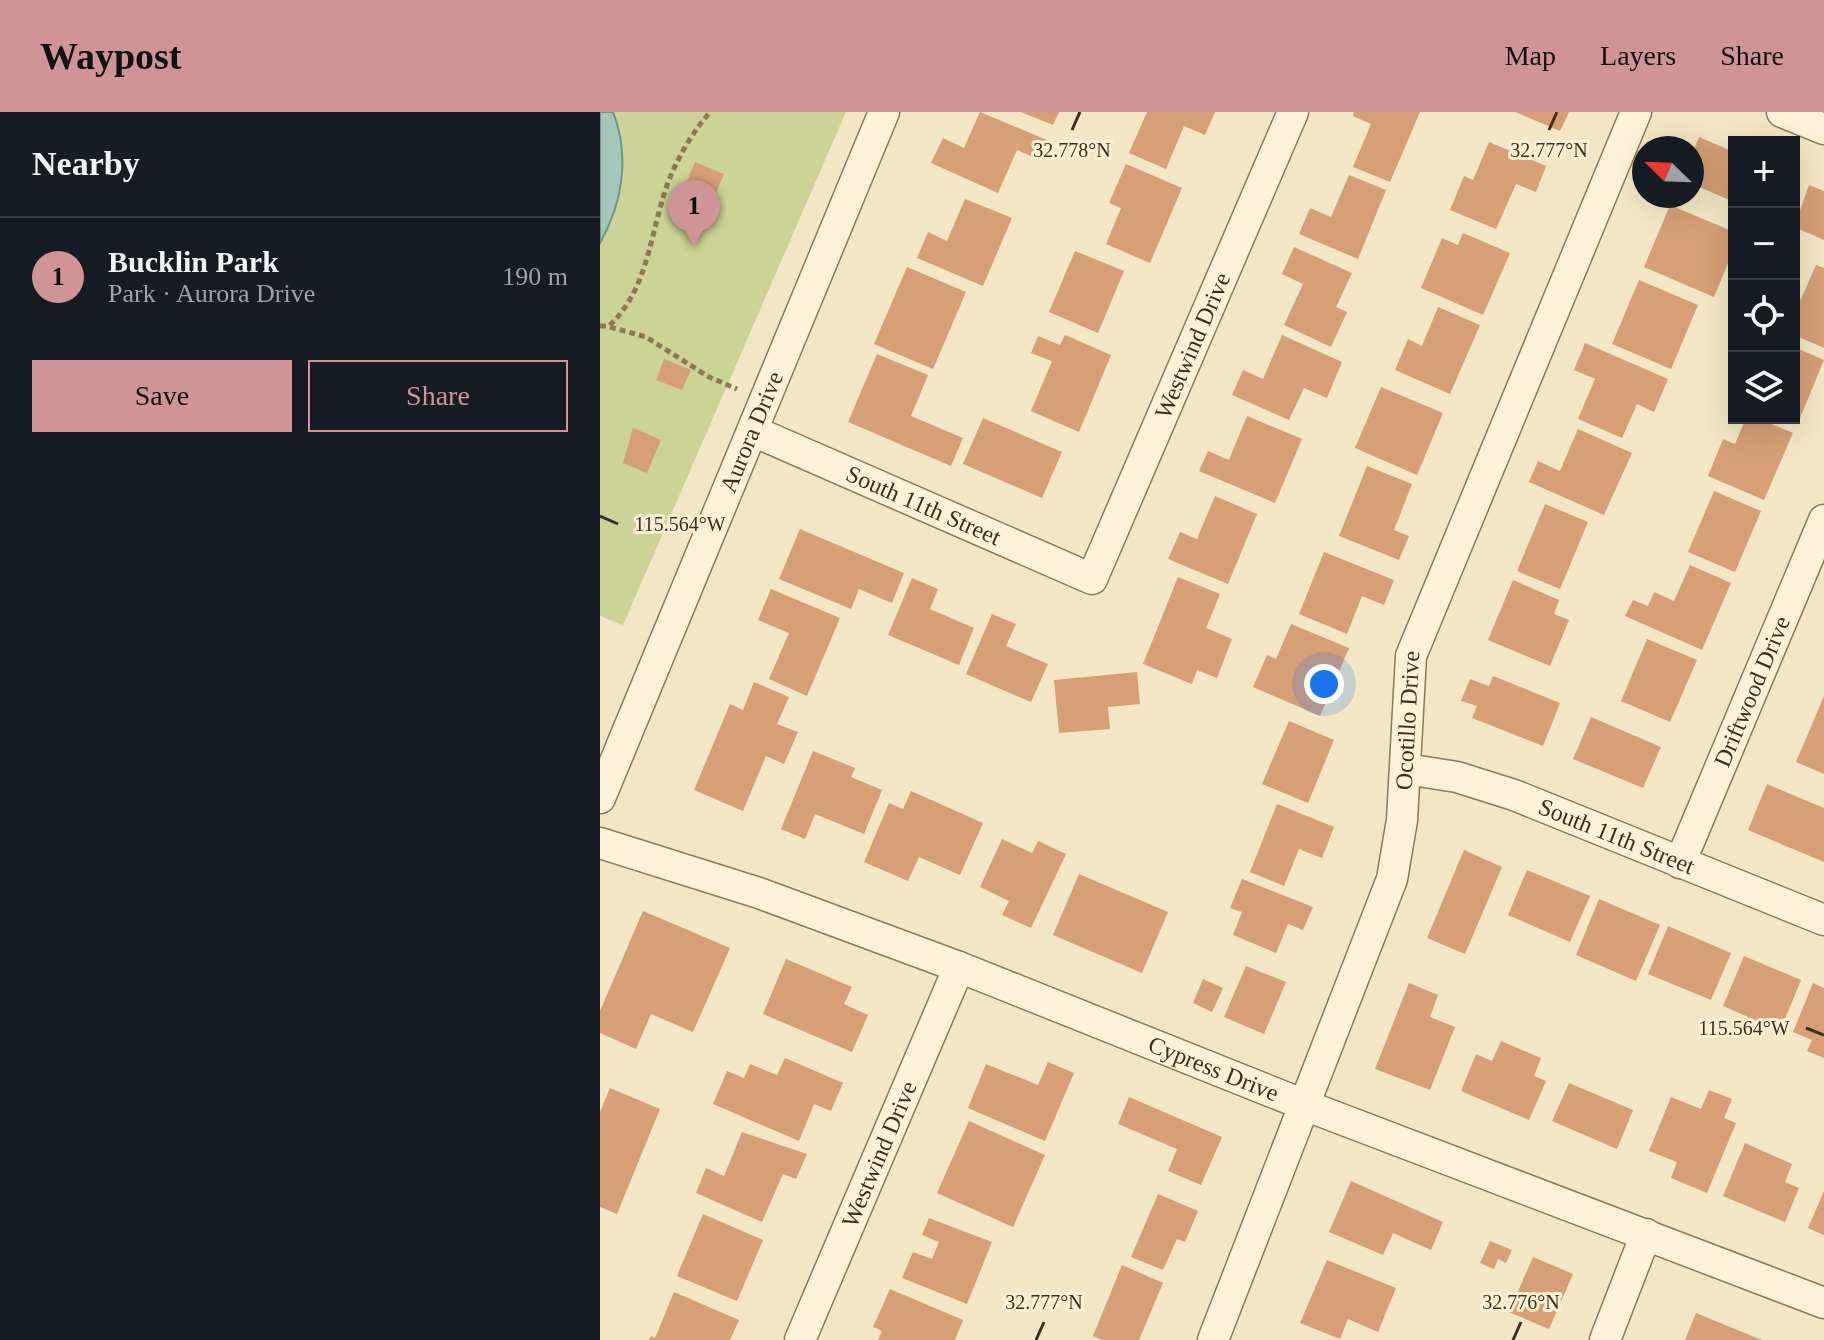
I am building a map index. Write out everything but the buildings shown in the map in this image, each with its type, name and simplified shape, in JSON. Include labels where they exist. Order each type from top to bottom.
[{"type":"street","name":"Aurora Drive","points":[[600,798],[884,112]]},
{"type":"street","name":"Westwind Drive","points":[[1092,579],[1293,112]]},
{"type":"street","name":"Ocotillo Drive","points":[[1213,1340],[1307,1106],[1392,879],[1406,769],[1406,705],[1411,656],[1416,641],[1636,112]]},
{"type":"street","points":[[1782,112],[1824,129]]},
{"type":"street","name":"South 11th Street","points":[[753,431],[1092,579]]},
{"type":"street","name":"Driftwood Drive","points":[[1680,863],[1824,520]]},
{"type":"street","name":"South 11th Street","points":[[1406,769],[1457,777],[1514,795],[1824,920]]},
{"type":"street","name":"Cypress Drive","points":[[600,843],[759,893],[959,967],[1307,1106],[1824,1303]]},
{"type":"street","name":"Westwind Drive","points":[[800,1340],[959,967]]},
{"type":"street","points":[[1605,1340],[1646,1234]]},
{"type":"path","points":[[609,326],[621,316],[644,274],[669,180],[694,130],[710,112]]},
{"type":"path","points":[[600,326],[646,337],[709,377],[737,389]]},
{"type":"green space","points":[[600,112],[846,112],[623,625],[600,616]]},
{"type":"water","points":[[600,112],[613,112],[621,145],[622,179],[614,211],[600,243]]},
{"type":"place","name":"Bucklin Park","points":[[694,246]]}]
